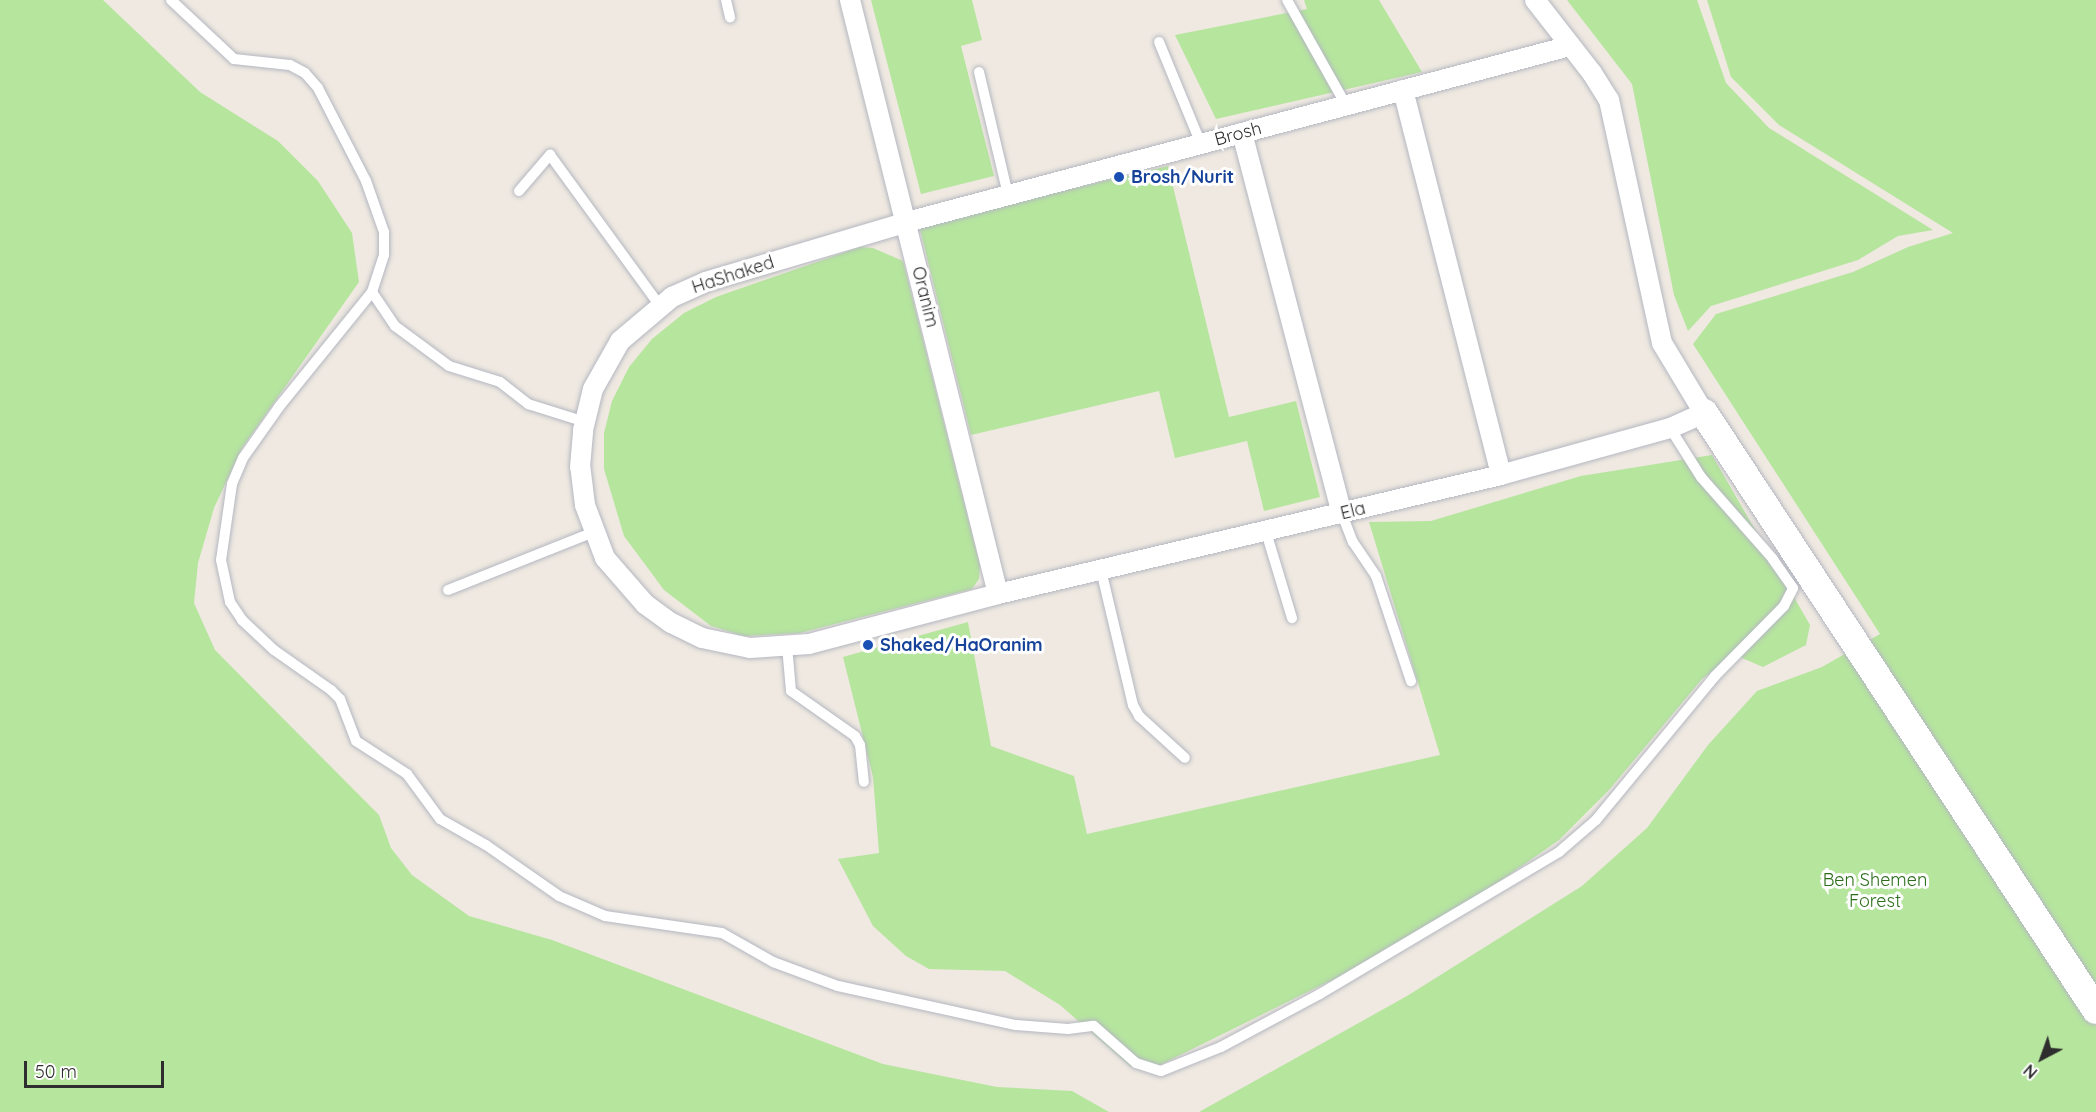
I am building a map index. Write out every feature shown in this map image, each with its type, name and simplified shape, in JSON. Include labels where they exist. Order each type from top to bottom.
[{"type":"main road","points":[[1704,413],[2096,1010]]},
{"type":"street","name":"Oranim","points":[[850,0],[998,594]]},
{"type":"street","points":[[1535,0],[1609,100],[1662,343],[1704,413]]},
{"type":"street","name":"Brosh","points":[[907,222],[1570,46]]},
{"type":"street","points":[[1403,90],[1501,475]]},
{"type":"street","points":[[1242,133],[1342,514]]},
{"type":"street","name":"HaShaked","points":[[907,222],[705,282],[660,306],[620,341],[604,366],[585,422],[580,467],[594,532],[605,558],[623,582],[671,623],[702,638],[750,648],[809,644],[998,594]]},
{"type":"street","name":"Ela","points":[[998,594],[1501,475],[1670,428],[1704,413]]},
{"type":"lane","points":[[171,0],[234,59],[290,65],[305,73],[318,88],[366,181],[384,232],[384,255],[372,292],[279,407],[243,458],[227,498],[221,534],[221,560],[230,602],[243,620],[274,650],[340,699],[356,741],[407,774],[440,819],[584,910],[722,933],[773,962],[838,986],[905,999],[954,1014],[1016,1025],[1068,1029],[1094,1026],[1136,1063],[1161,1071],[1221,1047],[1320,994],[1559,852],[1596,820],[1715,676],[1784,606],[1793,588],[1789,580],[1701,477],[1670,428]]},
{"type":"lane","points":[[726,0],[730,18]]},
{"type":"lane","points":[[1287,0],[1346,105]]},
{"type":"lane","points":[[1159,42],[1201,144]]},
{"type":"lane","points":[[979,72],[1008,195]]},
{"type":"lane","points":[[519,192],[550,155],[660,306]]},
{"type":"lane","points":[[372,292],[395,326],[449,366],[500,382],[528,404],[585,422]]},
{"type":"lane","points":[[1342,514],[1353,542],[1376,576],[1411,681]]},
{"type":"lane","points":[[448,590],[594,532]]},
{"type":"lane","points":[[1266,532],[1292,618]]},
{"type":"lane","points":[[1101,570],[1133,705],[1139,716],[1185,758]]},
{"type":"lane","points":[[787,646],[791,691],[855,736],[860,745],[864,782]]},
{"type":"green space","points":[[0,0],[103,0],[200,92],[278,141],[318,181],[352,233],[359,282],[242,448],[214,508],[198,563],[194,603],[215,650],[379,815],[391,848],[412,875],[469,916],[552,940],[883,1064],[997,1087],[1072,1091],[1109,1112],[0,1112]]},
{"type":"green space","points":[[871,0],[972,0],[982,40],[961,46],[994,176],[921,194]]},
{"type":"green space","points":[[1304,0],[1379,0],[1422,72],[1216,119],[1175,35],[1307,9]]},
{"type":"green space","points":[[1567,0],[1697,0],[1726,83],[1769,128],[1933,230],[1898,236],[1858,260],[1711,306],[1688,331],[1674,295],[1632,84]]},
{"type":"green space","name":"Ben Shemen Forest","points":[[1707,0],[2096,0],[2096,1112],[1199,1112],[1407,996],[1582,886],[1647,828],[1708,745],[1757,691],[1822,667],[1880,634],[1693,344],[1716,314],[1853,272],[1908,247],[1953,233],[1779,125],[1731,77]]},
{"type":"green space","points":[[1168,166],[1229,417],[1296,401],[1320,497],[1264,511],[1247,441],[1175,458],[1159,391],[971,435],[919,225]]},
{"type":"green space","points":[[860,247],[873,248],[903,261],[980,566],[979,579],[972,589],[800,633],[744,636],[711,626],[664,590],[624,536],[604,469],[604,433],[612,401],[629,367],[652,339],[684,313],[716,297]]},
{"type":"green space","points":[[1712,455],[1810,625],[1806,645],[1763,667],[1735,655],[1702,679],[1609,790],[1559,840],[1493,886],[1340,976],[1160,1065],[1131,1067],[1060,1005],[1005,971],[929,969],[906,956],[873,926],[838,859],[879,853],[873,777],[843,657],[968,622],[991,746],[1074,776],[1087,834],[1440,755],[1369,522],[1431,521],[1581,476]]},
{"type":"place","name":"Brosh/Nurit","points":[[1119,177]]},
{"type":"place","name":"Shaked/HaOranim","points":[[868,645]]}]
